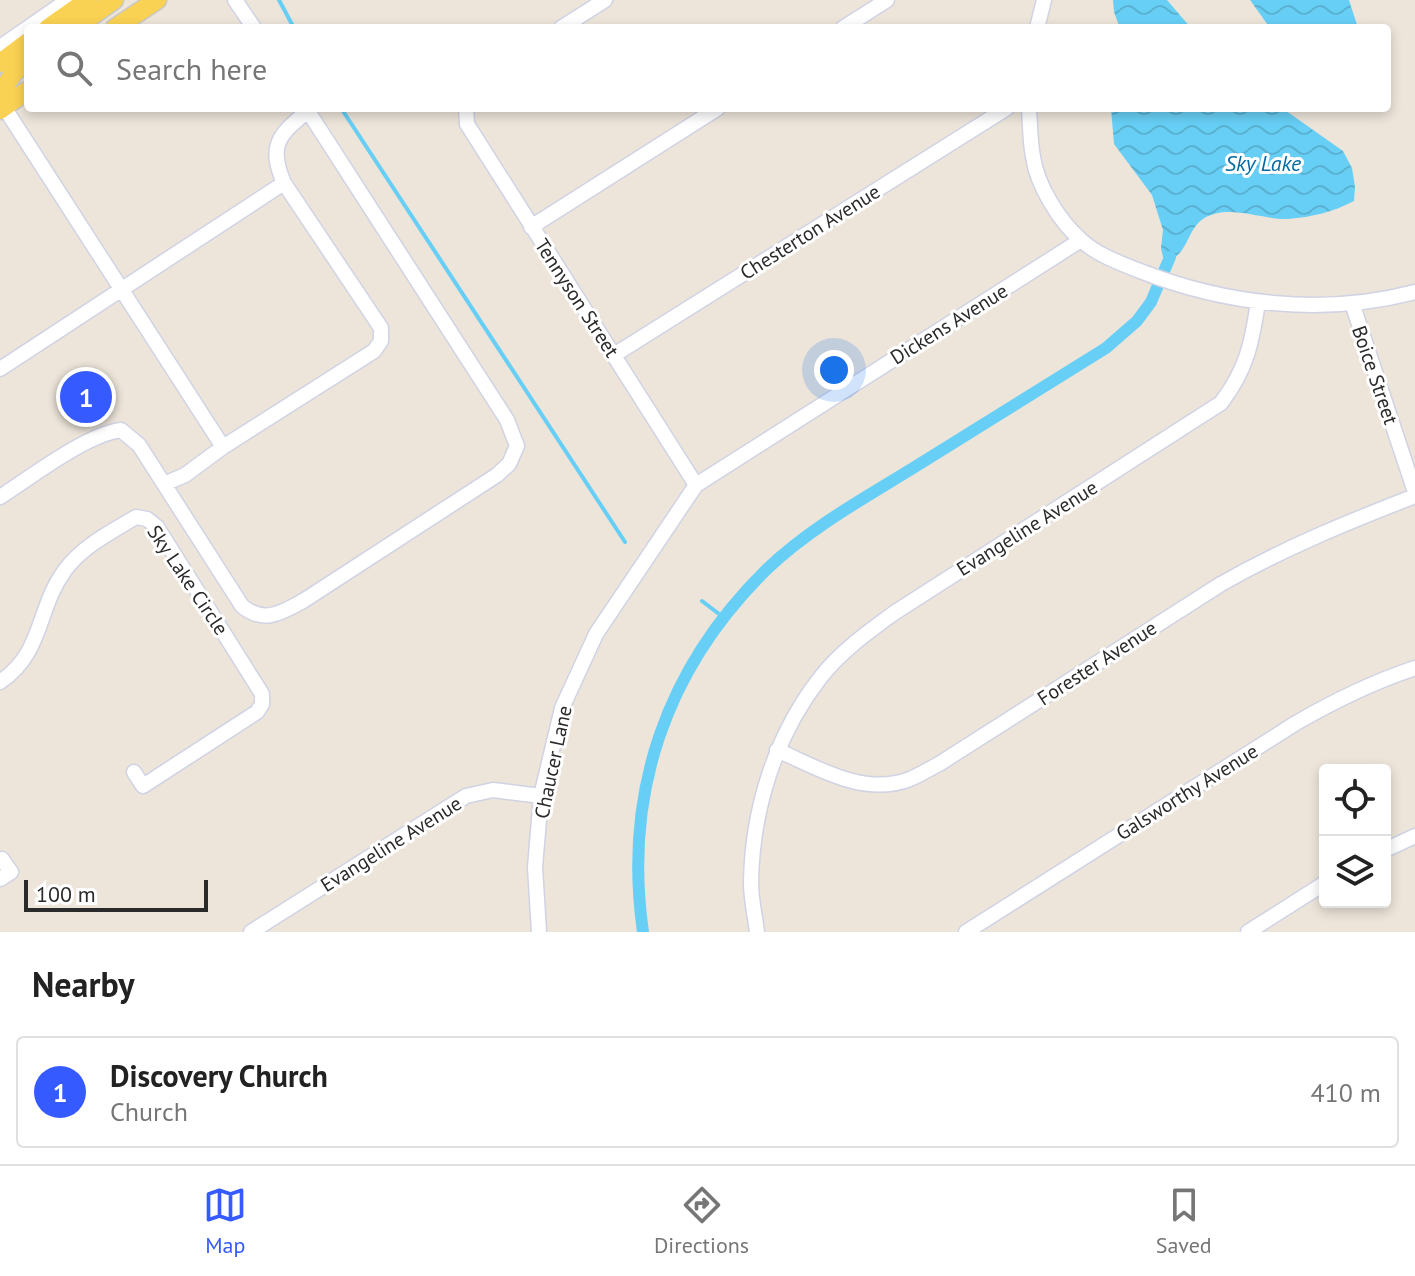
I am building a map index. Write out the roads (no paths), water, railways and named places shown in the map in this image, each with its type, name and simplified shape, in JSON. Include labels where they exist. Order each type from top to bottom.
[{"type":"main road","points":[[54,24],[88,0]]},
{"type":"main road","points":[[81,24],[114,0]]},
{"type":"main road","points":[[121,24],[157,0]]},
{"type":"main road","points":[[0,63],[24,45]]},
{"type":"main road","points":[[2,108],[4,91],[13,72],[24,64]]},
{"type":"main road","points":[[2,108],[24,93]]},
{"type":"street","points":[[33,24],[68,0]]},
{"type":"street","points":[[235,0],[251,24]]},
{"type":"street","points":[[567,24],[605,0]]},
{"type":"street","points":[[849,24],[887,0]]},
{"type":"street","points":[[1038,24],[1044,0]]},
{"type":"street","points":[[0,47],[24,30]]},
{"type":"street","points":[[2,108],[123,288],[223,447]]},
{"type":"street","points":[[164,484],[185,475],[223,447],[374,351],[381,341],[381,328],[284,183],[276,164],[275,146],[288,127],[305,112]]},
{"type":"street","points":[[0,497],[78,448],[111,431],[121,430],[139,445],[242,606],[252,614],[263,616],[303,601],[497,475],[514,456],[517,446],[507,420],[308,112]]},
{"type":"street","name":"Tennyson Street","points":[[466,112],[467,124],[696,485]]},
{"type":"street","points":[[531,227],[712,112]]},
{"type":"street","name":"Chesterton Avenue","points":[[614,355],[1001,112]]},
{"type":"street","points":[[1029,112],[1033,160],[1044,190],[1081,240],[1114,261],[1171,282],[1258,302],[1300,305],[1352,303],[1415,292]]},
{"type":"street","points":[[0,369],[284,183]]},
{"type":"street","name":"Dickens Avenue","points":[[696,485],[1081,240]]},
{"type":"street","name":"Evangeline Avenue","points":[[757,932],[751,886],[753,847],[761,800],[777,750],[821,677],[855,643],[894,613],[1221,403],[1235,385],[1251,351],[1258,302]]},
{"type":"street","name":"Boice Street","points":[[1352,303],[1415,494]]},
{"type":"street","name":"Chaucer Lane","points":[[539,932],[535,867],[541,796],[562,708],[596,634],[696,485]]},
{"type":"street","name":"Forester Avenue","points":[[777,750],[846,781],[872,785],[910,779],[939,764],[1221,584],[1330,528],[1415,494]]},
{"type":"street","name":"Sky Lake Circle","points":[[0,682],[15,671],[33,647],[46,605],[65,570],[82,551],[136,517],[147,519],[157,527],[262,694],[262,704],[257,712],[143,786],[134,772]]},
{"type":"street","name":"Galsworthy Avenue","points":[[966,932],[1296,723],[1346,695],[1415,668]]},
{"type":"street","name":"Evangeline Avenue","points":[[251,932],[466,796],[493,790],[541,796]]},
{"type":"street","points":[[1391,847],[1415,836]]},
{"type":"street","points":[[0,879],[11,872],[2,859]]},
{"type":"street","points":[[1248,932],[1319,887]]},
{"type":"water","points":[[1113,0],[1167,0],[1188,24],[1118,24]]},
{"type":"water","points":[[1250,0],[1349,0],[1357,24],[1267,24]]},
{"type":"water","name":"Sky Lake","points":[[1111,112],[1288,112],[1343,151],[1352,168],[1354,201],[1322,213],[1288,219],[1234,212],[1213,214],[1198,223],[1179,254],[1174,258],[1163,257],[1163,230],[1152,195],[1114,144]]},
{"type":"waterway","points":[[279,0],[292,24]]},
{"type":"waterway","points":[[344,112],[625,542]]},
{"type":"waterway","points":[[643,932],[638,881],[640,831],[647,782],[660,736],[678,691],[702,648],[732,607],[767,569],[823,524],[1106,348],[1137,321],[1151,302],[1170,257]]},
{"type":"waterway","points":[[702,601],[723,617]]},
{"type":"place","name":"Discovery Church","points":[[86,397]]}]
